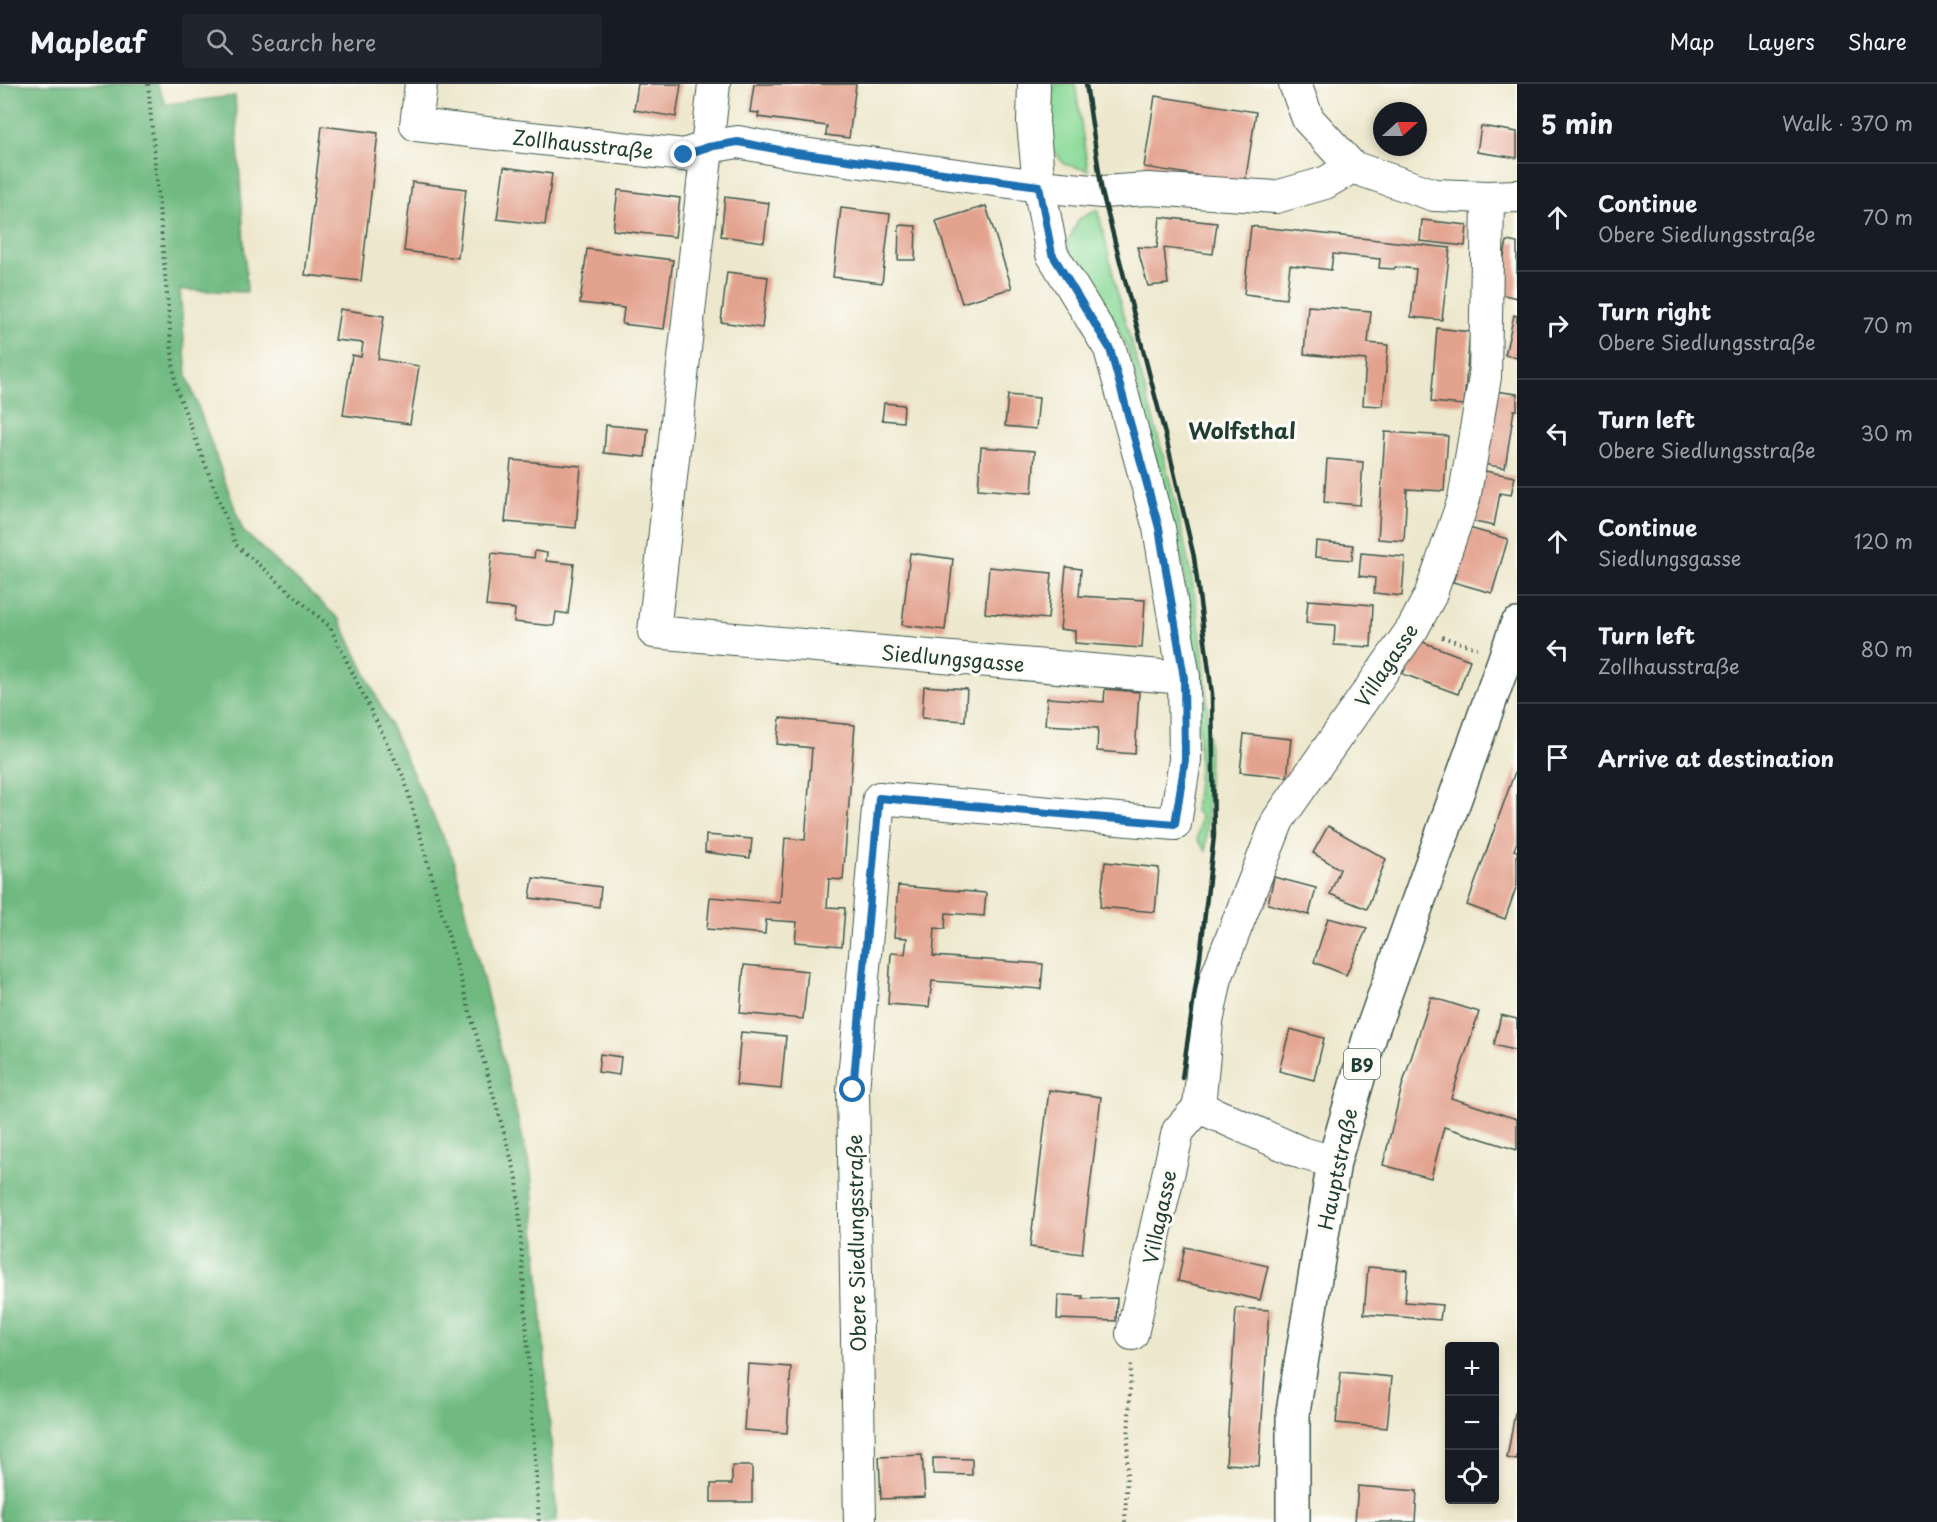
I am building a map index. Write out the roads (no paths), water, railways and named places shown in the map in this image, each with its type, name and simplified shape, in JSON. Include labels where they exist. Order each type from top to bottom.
[{"type":"main road","name":"Hauptstraße","points":[[1293,1522],[1293,1412],[1334,1162],[1370,1036],[1517,625]]},
{"type":"street","name":"Zollhausstraße","points":[[421,84],[416,125],[684,155],[708,147],[738,142],[796,153],[1039,186],[1102,192],[1148,189],[1275,197],[1325,183],[1352,167]]},
{"type":"street","name":"Siedlungsgasse","points":[[714,84],[654,632],[1184,678]]},
{"type":"street","points":[[1034,84],[1033,122],[1039,186],[1052,254],[1110,349],[1159,528],[1184,678]]},
{"type":"street","points":[[1295,84],[1308,119],[1352,167],[1434,195],[1502,196]]},
{"type":"street","name":"Villagasse","points":[[1132,1334],[1178,1131],[1199,1107],[1207,1022],[1216,978],[1278,820],[1413,628],[1430,596],[1464,499],[1485,376],[1502,196]]},
{"type":"street","name":"Obere Siedlungsstraße","points":[[860,1522],[853,1090],[879,798],[1175,824],[1185,760],[1184,678]]},
{"type":"street","points":[[1199,1107],[1302,1153],[1334,1162]]},
{"type":"railway","points":[[1086,84],[1102,192],[1166,438],[1194,557],[1212,694],[1214,836],[1200,957],[1182,1078]]},
{"type":"district","name":"Wolfsthal","points":[[1242,429]]}]
